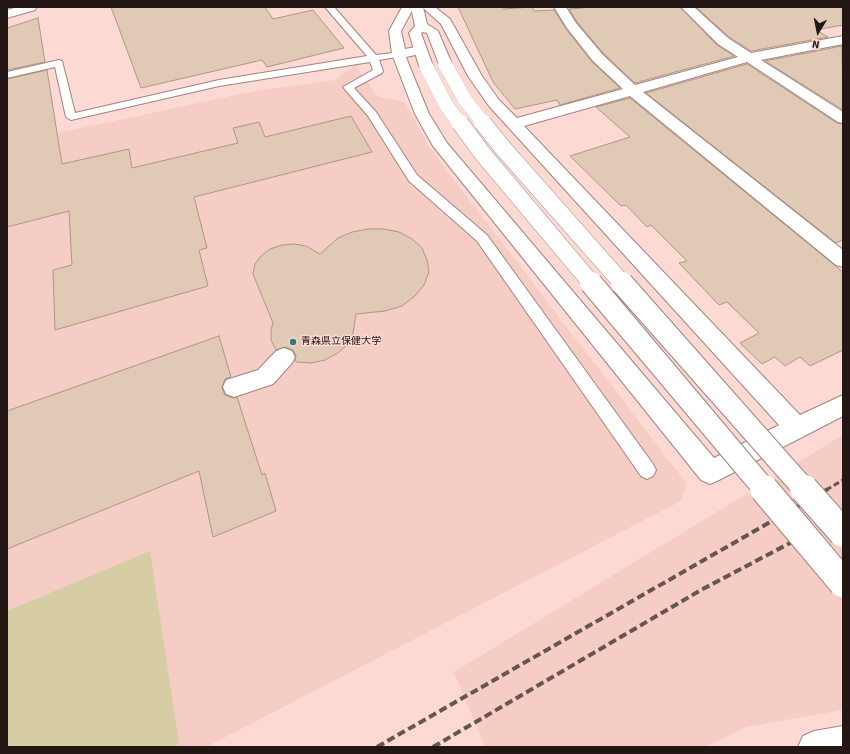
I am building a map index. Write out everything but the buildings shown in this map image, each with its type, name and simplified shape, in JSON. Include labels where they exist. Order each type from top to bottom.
[{"type":"street","points":[[7,14],[31,7]]},
{"type":"street","points":[[408,7],[395,31],[465,100],[502,147],[843,533]]},
{"type":"street","points":[[417,7],[421,26],[432,32],[422,58],[402,66],[422,114],[441,146],[710,472],[843,405]]},
{"type":"street","points":[[428,7],[446,22],[475,76],[494,103],[797,428]]},
{"type":"street","points":[[560,7],[571,26],[598,58],[632,90],[843,260]]},
{"type":"street","points":[[687,7],[723,41],[843,119]]},
{"type":"street","points":[[421,26],[415,33],[422,58],[446,104],[482,153],[843,583]]},
{"type":"street","points":[[514,124],[748,58],[843,40]]},
{"type":"street","points":[[234,387],[264,378],[284,357]]},
{"type":"street","points":[[814,747],[843,742]]},
{"type":"lane","points":[[329,7],[374,58],[378,71],[348,87],[372,114],[413,178],[482,238],[647,470]]},
{"type":"lane","points":[[7,75],[58,63],[71,117],[219,83],[374,58],[422,58]]},
{"type":"shaded area","name":"青森県立保健大学","points":[[355,65],[378,97],[405,102],[429,147],[687,484],[681,501],[206,747],[7,747],[7,144],[254,91],[335,80]]},
{"type":"shaded area","points":[[843,435],[843,710],[746,727],[706,747],[485,747],[454,672]]},
{"type":"shaded area","points":[[150,551],[179,743],[172,747],[7,747],[7,611]]},
{"type":"railway","points":[[826,490],[843,480]]},
{"type":"railway","points":[[377,747],[828,489]]},
{"type":"railway","points":[[433,747],[701,590],[843,515]]},
{"type":"place","name":"青森県立保健大学","points":[[293,342]]}]
